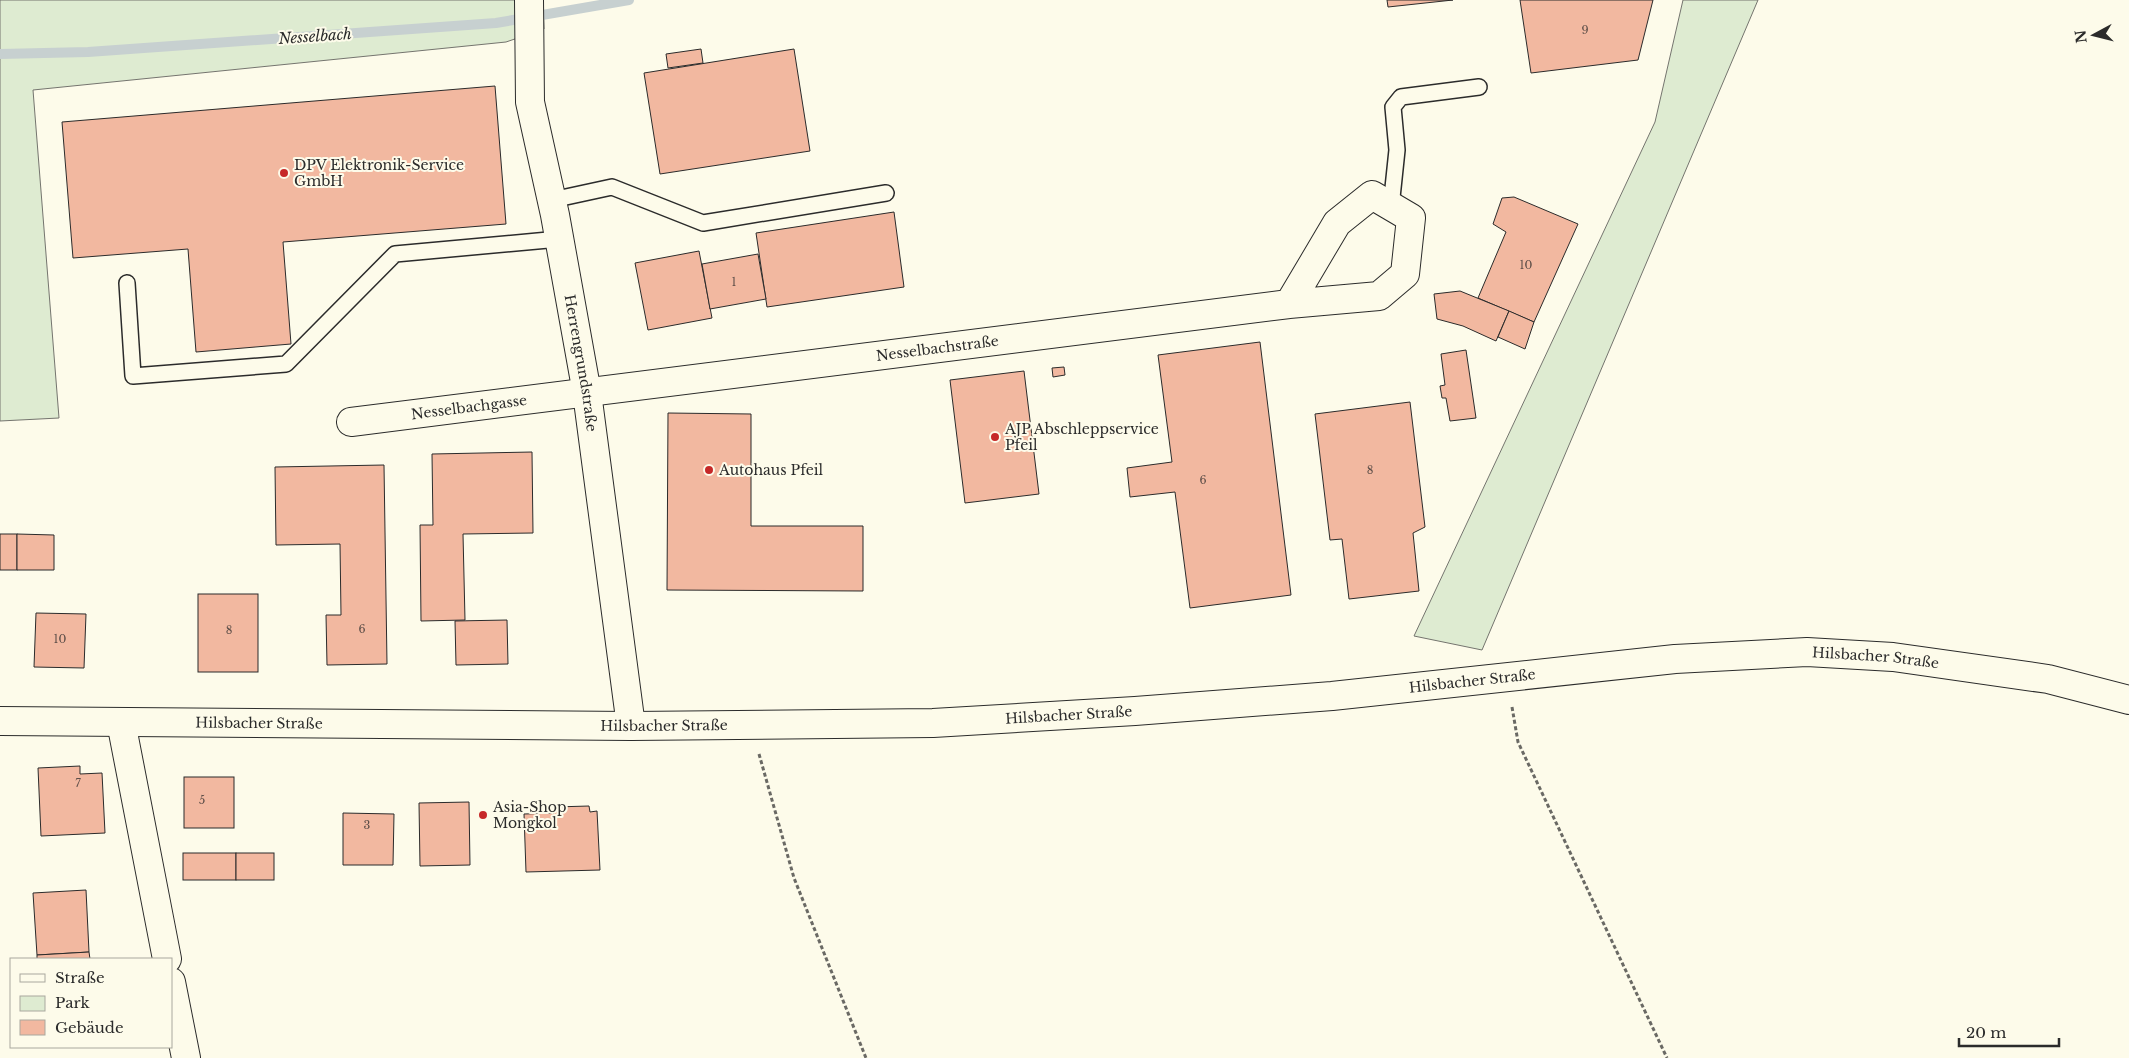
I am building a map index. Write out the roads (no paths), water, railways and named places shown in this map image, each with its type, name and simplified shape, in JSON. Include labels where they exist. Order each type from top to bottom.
[{"type":"street","name":"Herrengrundstraße","points":[[528,0],[530,102],[552,200],[587,393],[631,726]]},
{"type":"street","name":"Nesselbachstraße","points":[[587,393],[1289,304],[1379,296],[1405,274],[1411,218],[1372,196],[1337,223],[1289,304]]},
{"type":"street","name":"Nesselbachgasse","points":[[351,422],[587,393]]},
{"type":"street","name":"Hilsbacher Straße","points":[[0,721],[631,726],[933,723],[1135,711],[1332,696],[1675,659],[1807,652],[1893,657],[2048,679],[2129,700]]},
{"type":"street","points":[[121,722],[167,958]]},
{"type":"street","points":[[172,987],[186,1058]]},
{"type":"lane","points":[[1391,207],[1397,150],[1393,107],[1402,97],[1479,87]]},
{"type":"lane","points":[[552,200],[612,187],[703,223],[886,193]]},
{"type":"lane","points":[[127,283],[133,376],[286,364],[395,254],[559,239]]},
{"type":"waterway","name":"Nesselbach","points":[[0,54],[88,52],[496,23],[629,0]]},
{"type":"place","name":"DPV Elektronik-Service GmbH","points":[[284,173]]},
{"type":"place","name":"AJP Abschleppservice Pfeil","points":[[995,437]]},
{"type":"place","name":"Autohaus Pfeil","points":[[709,470]]},
{"type":"place","name":"Asia-Shop Mongkol","points":[[483,815]]}]
